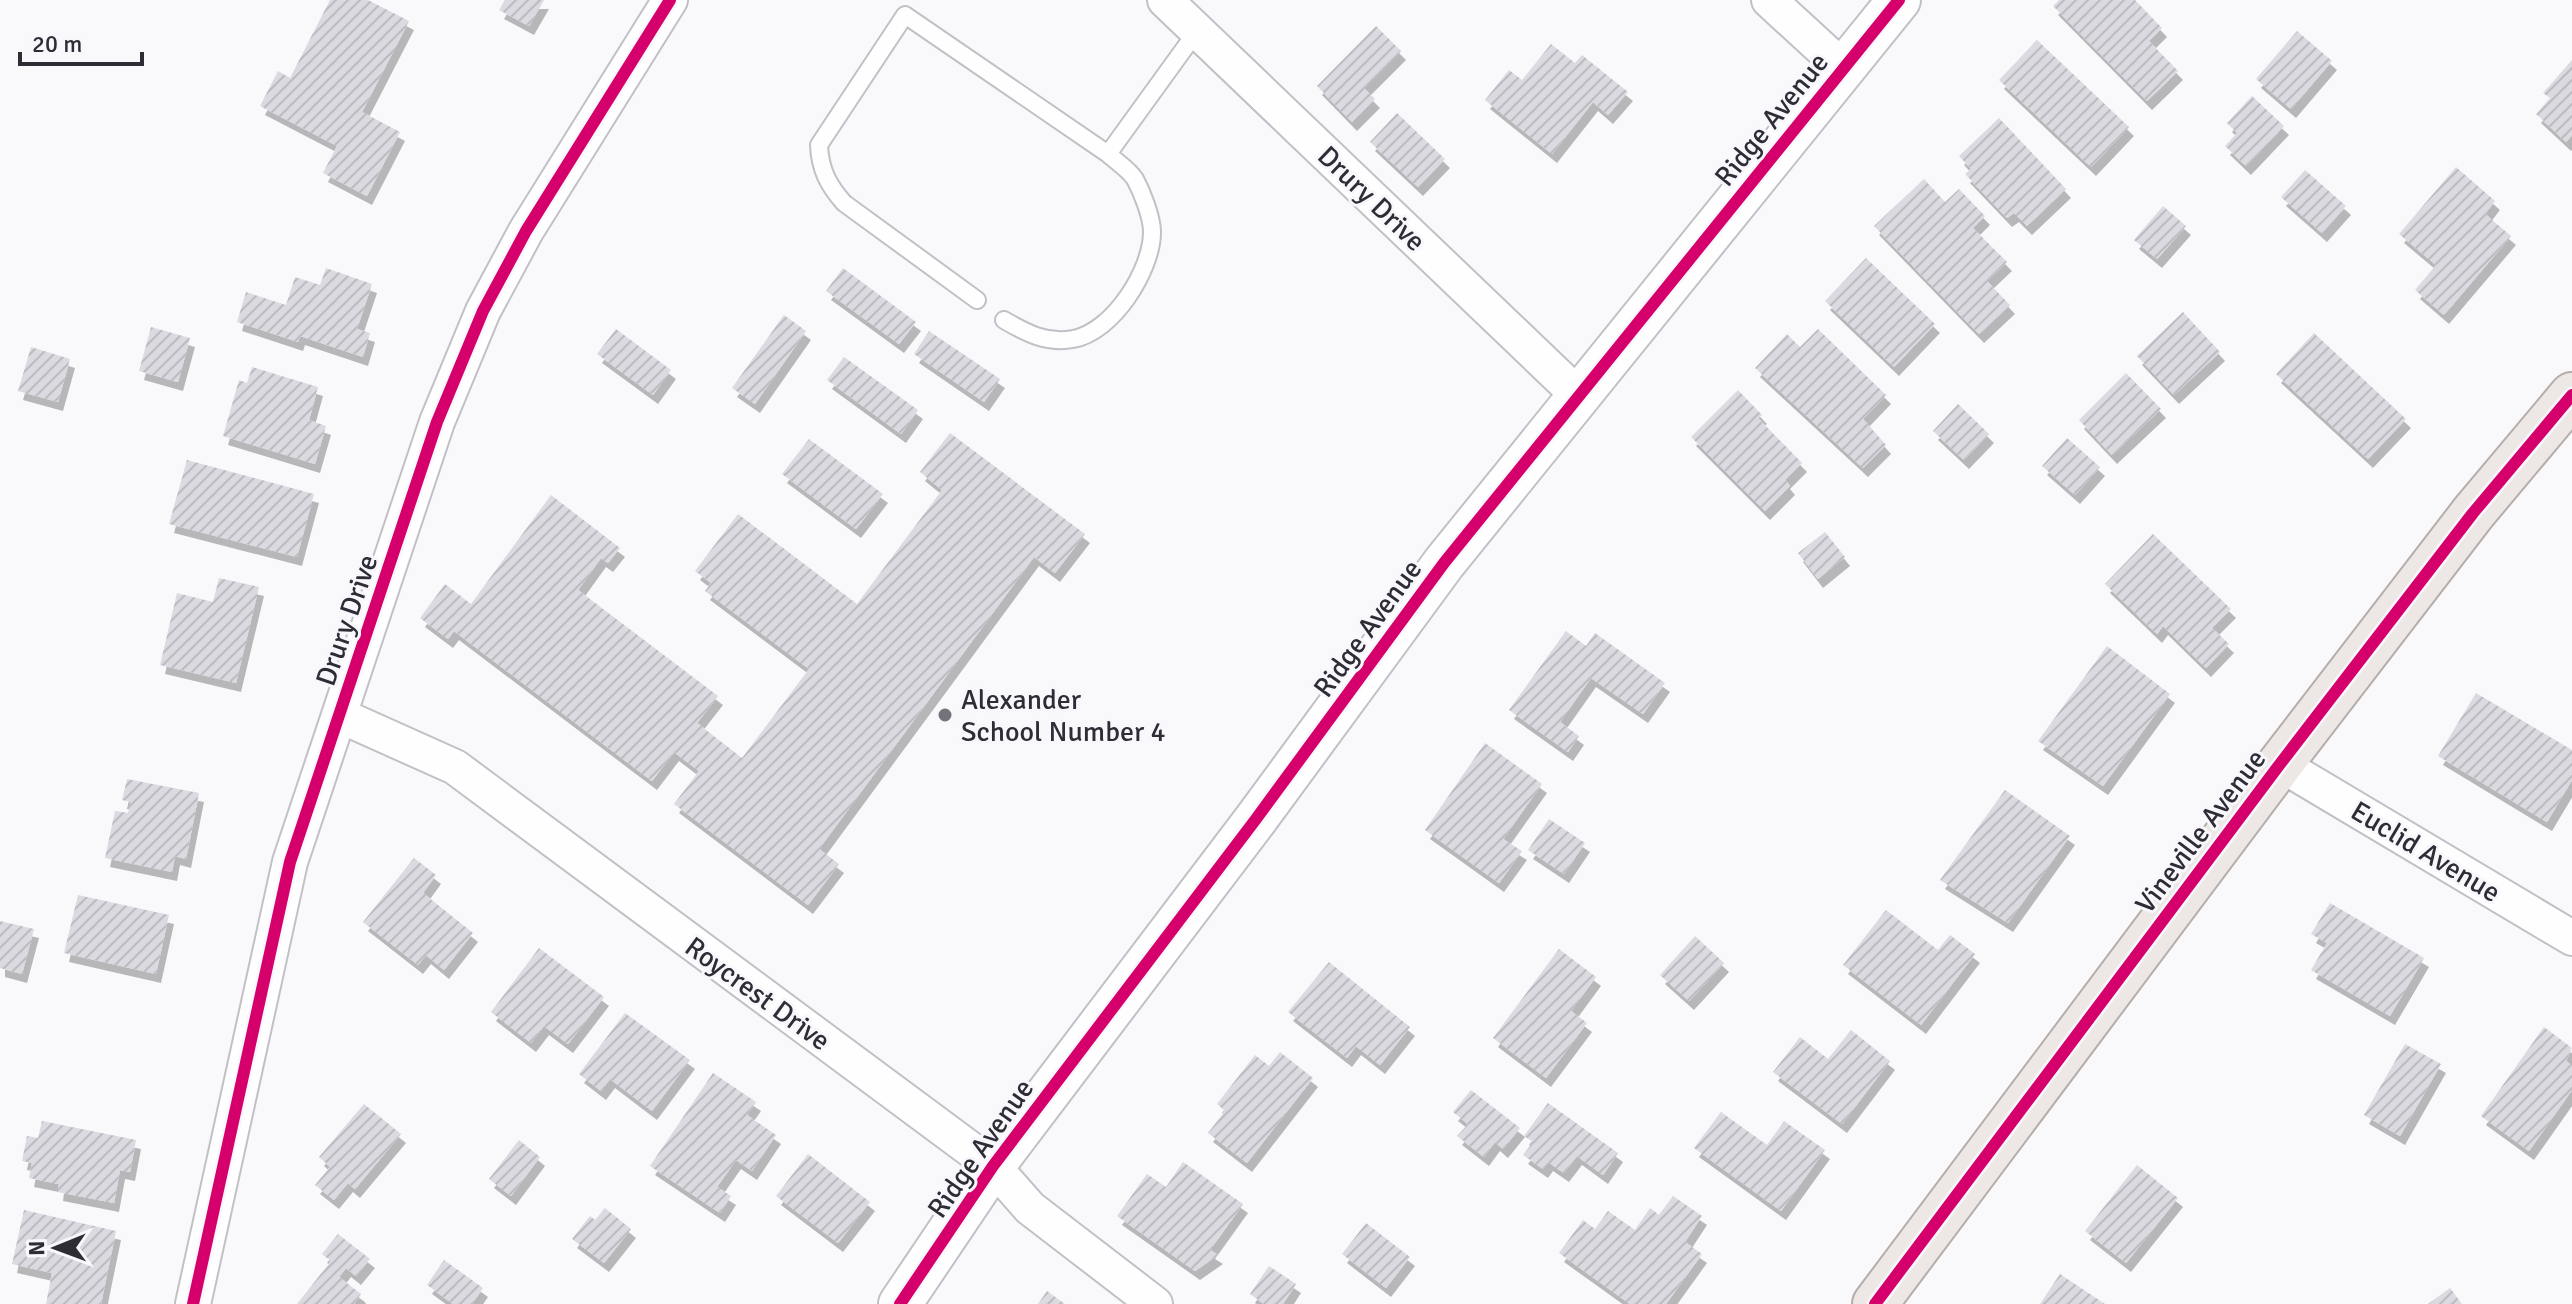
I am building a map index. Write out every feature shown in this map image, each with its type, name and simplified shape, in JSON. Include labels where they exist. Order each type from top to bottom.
[{"type":"main road","name":"Vineville Avenue","points":[[1875,1304],[2280,764],[2473,513],[2572,395]]},
{"type":"street","name":"Drury Drive","points":[[193,1304],[290,862],[437,422],[483,311],[526,231],[670,0]]},
{"type":"street","name":"Drury Drive","points":[[1165,0],[1579,396]]},
{"type":"street","points":[[1769,0],[1843,68]]},
{"type":"street","name":"Ridge Avenue","points":[[900,1304],[993,1166],[1256,819],[1444,563],[1899,0]]},
{"type":"street","name":"Roycrest Drive","points":[[339,715],[455,767],[993,1166],[1030,1208],[1155,1304]]},
{"type":"street","name":"Euclid Avenue","points":[[2280,764],[2572,938]]},
{"type":"lane","points":[[977,300],[844,203],[828,184],[819,160],[819,145],[905,15],[1108,154],[1134,178],[1152,231],[1145,266],[1126,302],[1094,329],[1075,339],[1048,339],[1029,335],[1004,320]]},
{"type":"lane","points":[[1108,154],[1197,31]]},
{"type":"building","points":[[330,0],[368,0],[409,21],[362,112],[400,132],[367,196],[323,173],[337,146],[260,106],[278,71],[290,78]]},
{"type":"building","points":[[505,0],[544,0],[529,26],[499,10]]},
{"type":"building","points":[[2059,0],[2135,0],[2162,28],[2149,41],[2178,71],[2147,101],[2053,6]]},
{"type":"building","points":[[1376,26],[1401,51],[1364,88],[1375,99],[1352,122],[1317,86]]},
{"type":"building","points":[[2297,31],[2332,61],[2291,109],[2256,79]]},
{"type":"building","points":[[2037,40],[2129,127],[2091,167],[1999,80]]},
{"type":"building","points":[[1551,44],[1575,63],[1582,55],[1628,92],[1608,115],[1593,102],[1552,154],[1485,100],[1509,70],[1522,80]]},
{"type":"building","points":[[2572,60],[2572,135],[2566,142],[2536,114],[2550,98],[2543,93]]},
{"type":"building","points":[[2252,96],[2284,126],[2246,166],[2225,146],[2237,133],[2227,123]]},
{"type":"building","points":[[1397,113],[1445,159],[1418,187],[1370,142]]},
{"type":"building","points":[[1999,118],[2066,189],[2027,226],[2014,213],[2007,218],[1965,174],[1971,169],[1959,156]]},
{"type":"building","points":[[2456,167],[2495,201],[2485,214],[2511,236],[2444,315],[2415,290],[2436,265],[2399,234]]},
{"type":"building","points":[[2305,170],[2346,206],[2322,233],[2281,197]]},
{"type":"building","points":[[1924,179],[1945,202],[1959,189],[1985,216],[1973,228],[2007,262],[1987,281],[2010,305],[1979,334],[1874,226]]},
{"type":"building","points":[[2163,206],[2186,226],[2157,259],[2134,240]]},
{"type":"building","points":[[1866,258],[1935,324],[1894,367],[1825,301]]},
{"type":"building","points":[[326,268],[372,284],[357,329],[370,333],[363,357],[300,336],[298,342],[237,322],[246,292],[286,305],[295,277],[320,285]]},
{"type":"building","points":[[843,268],[916,322],[899,344],[826,291]]},
{"type":"building","points":[[2183,312],[2220,352],[2174,395],[2137,356]]},
{"type":"building","points":[[784,315],[806,331],[755,404],[732,388]]},
{"type":"building","points":[[151,327],[190,338],[178,382],[139,371]]},
{"type":"building","points":[[616,329],[671,370],[653,395],[597,354]]},
{"type":"building","points":[[1818,329],[1886,395],[1863,419],[1886,445],[1863,468],[1755,368],[1787,334],[1800,347]]},
{"type":"building","points":[[929,331],[1000,379],[984,402],[914,354]]},
{"type":"building","points":[[2314,333],[2406,419],[2368,459],[2276,374]]},
{"type":"building","points":[[31,347],[70,359],[58,402],[18,391]]},
{"type":"building","points":[[844,357],[918,410],[901,434],[827,380]]},
{"type":"building","points":[[252,367],[318,387],[309,420],[326,426],[315,464],[223,436],[239,380],[247,383]]},
{"type":"building","points":[[2126,373],[2161,409],[2112,455],[2079,420]]},
{"type":"building","points":[[1738,390],[1762,415],[1758,418],[1802,463],[1785,480],[1790,486],[1765,511],[1691,437]]},
{"type":"building","points":[[1958,404],[1989,434],[1964,460],[1933,431]]},
{"type":"building","points":[[950,433],[1085,534],[1055,573],[1034,557],[819,849],[839,864],[808,905],[674,804],[699,771],[674,752],[652,781],[454,631],[448,639],[420,618],[445,584],[471,604],[551,495],[620,548],[608,563],[601,558],[578,590],[718,696],[697,723],[742,758],[809,669],[705,591],[711,583],[695,571],[738,514],[857,604],[942,490],[920,472]]},
{"type":"building","points":[[2067,438],[2100,467],[2075,495],[2042,466]]},
{"type":"building","points":[[809,439],[883,494],[856,529],[782,474]]},
{"type":"building","points":[[187,460],[314,494],[297,557],[169,524]]},
{"type":"building","points":[[1825,532],[1845,557],[1818,579],[1798,553]]},
{"type":"building","points":[[2153,534],[2231,609],[2212,628],[2229,644],[2206,668],[2163,626],[2157,634],[2105,584]]},
{"type":"building","points":[[219,578],[259,587],[236,683],[160,665],[177,593],[213,602]]},
{"type":"building","points":[[1566,631],[1586,646],[1595,633],[1665,683],[1643,714],[1591,678],[1560,722],[1579,736],[1568,752],[1509,710]]},
{"type":"building","points":[[2107,646],[2170,694],[2103,786],[2038,741]]},
{"type":"building","points":[[2476,693],[2572,750],[2572,780],[2547,822],[2438,756]]},
{"type":"building","points":[[1485,743],[1542,784],[1503,839],[1522,851],[1499,883],[1425,830]]},
{"type":"building","points":[[127,779],[199,793],[186,859],[175,856],[172,872],[105,858],[115,811],[128,813],[131,802],[122,800]]},
{"type":"building","points":[[2005,790],[2070,836],[2008,923],[1940,880]]},
{"type":"building","points":[[1549,819],[1585,843],[1564,874],[1528,850]]},
{"type":"building","points":[[414,858],[436,875],[423,893],[473,933],[444,970],[426,955],[418,965],[363,922]]},
{"type":"building","points":[[78,895],[169,915],[156,974],[64,953]]},
{"type":"building","points":[[2330,903],[2424,958],[2390,1016],[2311,970],[2327,943],[2311,934]]},
{"type":"building","points":[[1886,910],[1938,950],[1950,935],[1975,954],[1921,1025],[1843,965]]},
{"type":"building","points":[[0,921],[34,929],[22,974],[0,968]]},
{"type":"building","points":[[1695,936],[1724,963],[1689,1001],[1660,975]]},
{"type":"building","points":[[539,948],[604,997],[568,1044],[544,1026],[531,1043],[491,1012]]},
{"type":"building","points":[[1559,949],[1596,977],[1571,1011],[1587,1023],[1546,1078],[1493,1038]]},
{"type":"building","points":[[1329,962],[1410,1027],[1380,1065],[1356,1046],[1347,1058],[1288,1012]]},
{"type":"building","points":[[625,1013],[690,1060],[652,1111],[610,1079],[601,1091],[579,1074]]},
{"type":"building","points":[[2544,1027],[2572,1048],[2566,1061],[2572,1066],[2572,1090],[2529,1151],[2481,1116]]},
{"type":"building","points":[[1851,1030],[1890,1061],[1842,1124],[1773,1072],[1800,1037],[1828,1059]]},
{"type":"building","points":[[2405,1044],[2441,1064],[2400,1136],[2364,1115]]},
{"type":"building","points":[[1280,1052],[1313,1078],[1247,1163],[1208,1133],[1225,1111],[1217,1104],[1255,1055],[1269,1066]]},
{"type":"building","points":[[713,1073],[756,1102],[747,1115],[776,1135],[752,1171],[736,1160],[717,1187],[731,1196],[720,1213],[650,1166]]},
{"type":"building","points":[[1471,1090],[1520,1128],[1503,1149],[1495,1142],[1484,1157],[1457,1136],[1468,1124],[1453,1112]]},
{"type":"building","points":[[1548,1103],[1618,1153],[1603,1175],[1577,1156],[1564,1173],[1548,1162],[1543,1169],[1523,1155],[1533,1142],[1524,1136]]},
{"type":"building","points":[[364,1104],[401,1134],[355,1189],[348,1183],[334,1200],[315,1185],[330,1167],[319,1157]]},
{"type":"building","points":[[1721,1112],[1767,1145],[1784,1121],[1825,1150],[1781,1211],[1694,1148]]},
{"type":"building","points":[[42,1121],[136,1140],[130,1172],[120,1170],[114,1203],[58,1192],[59,1184],[29,1178],[32,1163],[22,1161],[27,1136],[38,1138]]},
{"type":"building","points":[[519,1140],[540,1157],[511,1196],[489,1179]]},
{"type":"building","points":[[808,1154],[870,1202],[838,1243],[776,1196]]},
{"type":"building","points":[[1183,1162],[1243,1204],[1210,1250],[1218,1255],[1195,1271],[1117,1216],[1147,1174],[1166,1187]]},
{"type":"building","points":[[2137,1165],[2178,1198],[2126,1263],[2085,1231]]},
{"type":"building","points":[[1673,1196],[1702,1216],[1685,1242],[1702,1254],[1666,1304],[1630,1304],[1559,1253],[1583,1220],[1595,1229],[1608,1211],[1635,1230],[1650,1208],[1659,1215]]},
{"type":"building","points":[[605,1208],[631,1229],[604,1263],[572,1239],[590,1216],[595,1220]]},
{"type":"building","points":[[24,1210],[116,1231],[101,1304],[46,1304],[52,1273],[12,1264]]},
{"type":"building","points":[[1366,1223],[1410,1257],[1386,1288],[1342,1254]]},
{"type":"building","points":[[338,1234],[370,1259],[356,1276],[346,1268],[339,1277],[361,1294],[354,1304],[297,1304],[331,1261],[322,1254]]},
{"type":"building","points":[[444,1260],[483,1288],[472,1304],[453,1304],[427,1285]]},
{"type":"building","points":[[1269,1266],[1296,1284],[1283,1304],[1264,1304],[1250,1294]]},
{"type":"building","points":[[2060,1274],[2105,1304],[2040,1304]]},
{"type":"building","points":[[2450,1288],[2462,1304],[2428,1304]]},
{"type":"building","points":[[1047,1291],[1065,1304],[1038,1304]]},
{"type":"cycle path","points":[[193,1304],[290,862],[437,422],[483,311],[526,231],[670,0]]},
{"type":"cycle path","points":[[900,1304],[993,1166],[1256,819],[1444,563],[1899,0]]},
{"type":"cycle path","points":[[1875,1304],[2280,764],[2473,513],[2572,395]]},
{"type":"place","name":"Alexander School Number 4","points":[[945,715]]}]
